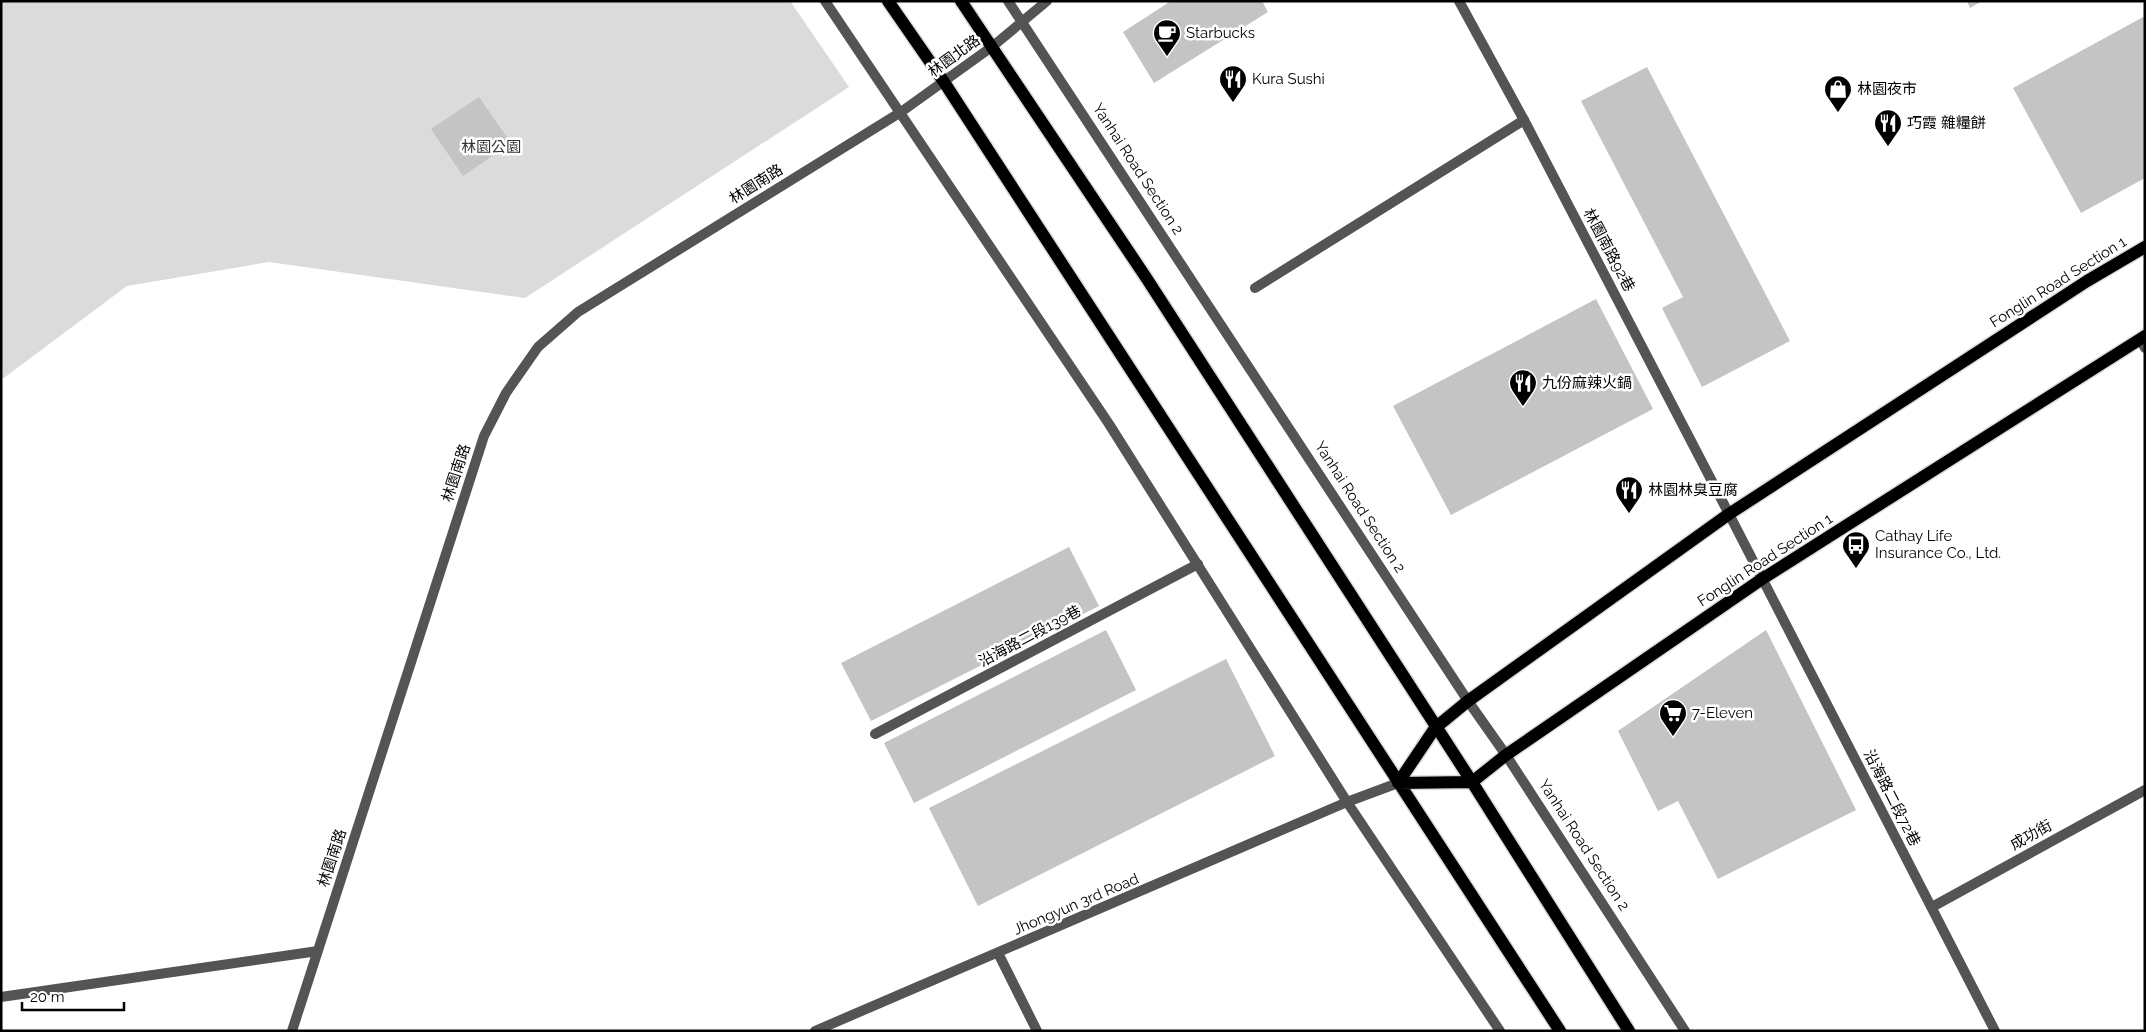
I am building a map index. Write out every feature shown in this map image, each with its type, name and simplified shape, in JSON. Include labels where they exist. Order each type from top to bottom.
[{"type":"main road","points":[[888,1],[944,82],[1560,1031]]},
{"type":"main road","points":[[961,1],[993,46],[1152,288],[1435,728],[1472,782],[1629,1031]]},
{"type":"main road","name":"Fonglin Road Section 1","points":[[1398,783],[1435,728],[1468,701],[1729,514],[2087,281],[2145,248]]},
{"type":"main road","name":"Fonglin Road Section 1","points":[[1472,782],[1506,755],[1762,580],[2143,341]]},
{"type":"main road","points":[[1398,783],[1472,782]]},
{"type":"street","points":[[825,1],[1109,424],[1348,802],[1500,1031]]},
{"type":"street","name":"Yanhai Road Section 2","points":[[1008,1],[1468,701],[1506,755],[1685,1031]]},
{"type":"street","points":[[1023,23],[1048,1]]},
{"type":"street","name":"林園南路92巷","points":[[1459,1],[1524,120],[1762,580]]},
{"type":"street","name":"林園北路","points":[[901,112],[1023,23]]},
{"type":"street","name":"林園南路","points":[[292,1031],[484,436],[511,385],[538,347],[578,312],[901,112]]},
{"type":"street","points":[[1255,288],[1524,120]]},
{"type":"street","name":"沿海路二段139巷","points":[[875,734],[1198,564]]},
{"type":"street","name":"沿海路二段72巷","points":[[1762,580],[1995,1031]]},
{"type":"street","name":"Jhongyun 3rd Road","points":[[815,1031],[1348,802],[1398,783]]},
{"type":"street","name":"成功街","points":[[1932,907],[2145,790]]},
{"type":"street","points":[[1,997],[318,952]]},
{"type":"street","points":[[998,953],[1037,1031]]},
{"type":"green space","name":"林園公園","points":[[1,1],[790,1],[849,87],[525,298],[269,262],[127,286],[1,380]]},
{"type":"building","name":"Starbucks","points":[[1171,1],[1262,1],[1268,12],[1154,83],[1123,32]]},
{"type":"building","points":[[1967,1],[1982,1],[1970,8]]},
{"type":"building","points":[[2145,16],[2145,178],[2081,213],[2013,88]]},
{"type":"building","points":[[1647,67],[1790,341],[1702,387],[1662,308],[1683,297],[1581,101]]},
{"type":"building","points":[[479,97],[511,143],[463,176],[431,129]]},
{"type":"building","name":"九份麻辣火鍋","points":[[1596,299],[1653,409],[1451,515],[1393,406]]},
{"type":"building","points":[[1069,547],[1099,606],[871,721],[841,663]]},
{"type":"building","points":[[1106,630],[1136,690],[914,803],[884,743]]},
{"type":"building","points":[[1766,630],[1856,810],[1718,879],[1678,801],[1658,811],[1618,731]]},
{"type":"building","points":[[1226,659],[1275,756],[978,906],[929,808]]},
{"type":"place","name":"Starbucks","points":[[1167,57]]},
{"type":"place","name":"Kura Sushi","points":[[1233,103]]},
{"type":"place","name":"林園夜市","points":[[1838,113]]},
{"type":"place","name":"巧霞 雜糧餅","points":[[1888,147]]},
{"type":"place","name":"九份麻辣火鍋","points":[[1523,407]]},
{"type":"place","name":"林園林臭豆腐","points":[[1629,514]]},
{"type":"place","name":"Cathay Life Insurance Co., Ltd.","points":[[1856,569]]},
{"type":"place","name":"7-Eleven","points":[[1673,737]]}]
